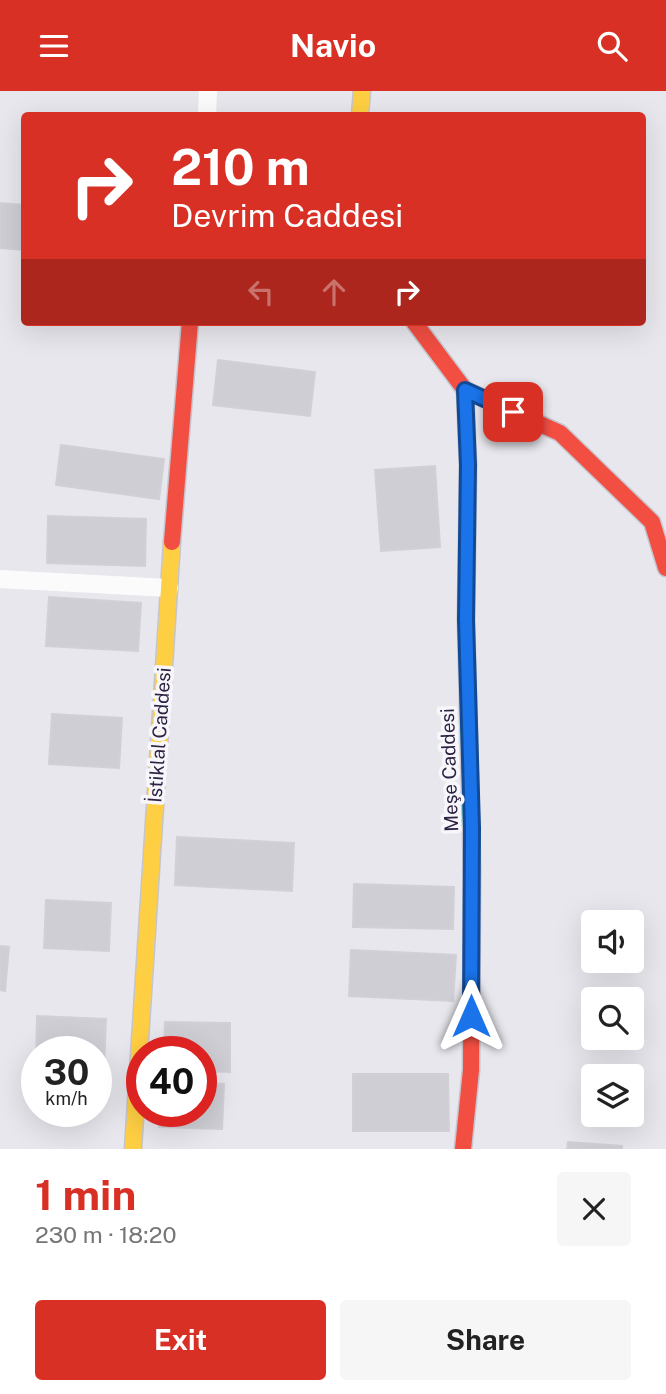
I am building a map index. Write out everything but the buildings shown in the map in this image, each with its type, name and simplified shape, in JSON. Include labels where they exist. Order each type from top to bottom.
[{"type":"street","points":[[207,112],[208,91]]},
{"type":"street","points":[[360,112],[362,91]]},
{"type":"street","name":"İstiklal Caddesi","points":[[133,1149],[169,588],[190,326]]},
{"type":"street","points":[[417,326],[465,390],[560,433],[652,522],[666,568]]},
{"type":"street","name":"Meşe Caddesi","points":[[463,1149],[471,1070],[472,842],[466,620],[468,465],[465,390]]},
{"type":"street","points":[[0,579],[169,588]]},
{"type":"traffic: fast","points":[[465,390],[468,465],[466,620],[472,871]]},
{"type":"traffic: slow","points":[[360,112],[362,91]]},
{"type":"traffic: slow","points":[[133,1149],[172,542]]},
{"type":"traffic: jam","points":[[172,542],[190,326]]},
{"type":"traffic: jam","points":[[417,326],[465,390],[560,433],[652,522],[666,568]]},
{"type":"traffic: jam","points":[[463,1149],[471,1070],[472,871]]},
{"type":"route","points":[[471,1016],[472,828],[466,620],[468,465],[465,390],[513,412]]}]
